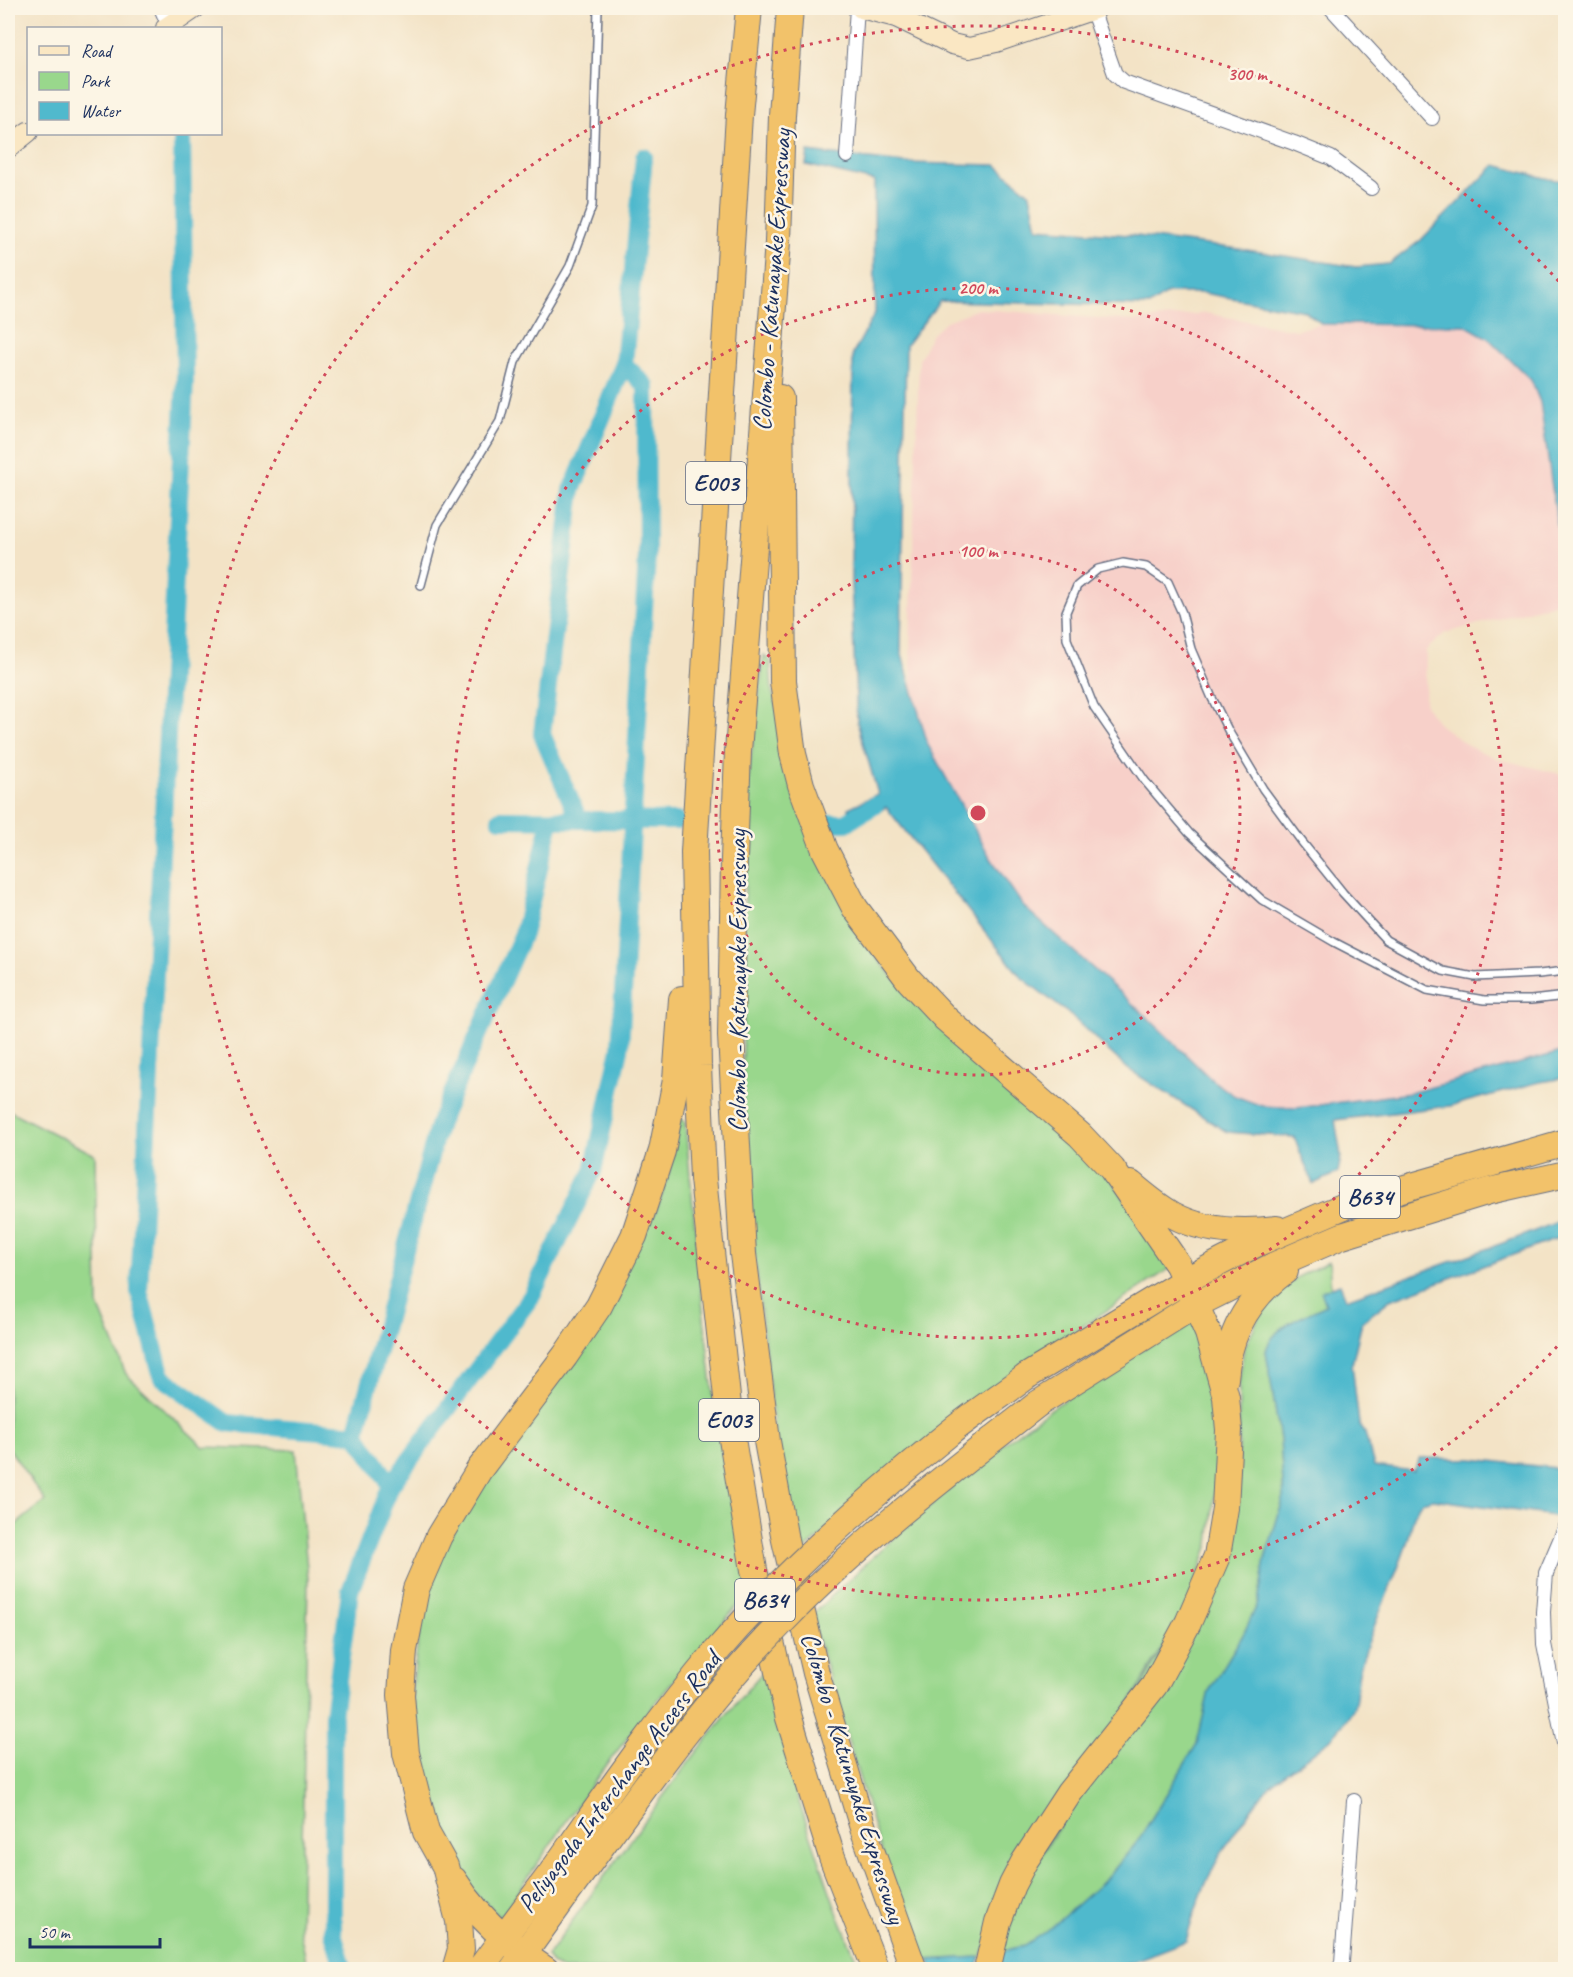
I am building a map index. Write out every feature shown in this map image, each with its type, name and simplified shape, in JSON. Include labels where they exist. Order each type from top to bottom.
[{"type":"highway","name":"Colombo - Katunayake Expressway","points":[[749,8],[739,115],[694,852],[698,1066],[703,1179],[731,1433],[754,1570],[789,1718],[832,1857],[876,1970]]},
{"type":"highway","name":"Colombo - Katunayake Expressway","points":[[790,8],[782,115],[778,242],[738,751],[731,1036],[743,1254],[767,1441],[785,1540],[808,1640],[863,1828],[914,1970]]},
{"type":"highway","points":[[778,242],[783,681],[793,754],[805,795],[825,850],[855,908],[909,980],[946,1019],[1080,1135],[1112,1169],[1159,1206],[1188,1221],[1235,1231],[1295,1227]]},
{"type":"highway","points":[[546,1970],[517,1962],[502,1937],[466,1899],[426,1832],[406,1753],[401,1695],[404,1650],[416,1589],[440,1536],[479,1470],[565,1356],[599,1306],[634,1236],[662,1151],[676,1080],[694,852]]},
{"type":"highway","name":"Peliyagoda Interchange Access Road","points":[[517,1962],[561,1880],[652,1731],[717,1652],[779,1586],[865,1504],[948,1434],[1028,1376],[1184,1281],[1258,1243],[1359,1201],[1566,1142]]},
{"type":"highway","points":[[1112,1169],[1178,1265],[1214,1348],[1226,1397]]},
{"type":"highway","name":"Peliyagoda Interchange Access Road","points":[[479,1970],[502,1937],[561,1880],[735,1673],[783,1621],[895,1517],[1039,1403],[1195,1305],[1277,1264],[1342,1236],[1488,1191],[1566,1174]]},
{"type":"highway","points":[[987,1970],[994,1936],[1012,1885],[1024,1862],[1069,1793],[1154,1686],[1188,1623],[1216,1556],[1225,1508],[1229,1430],[1225,1378],[1228,1351],[1236,1331],[1254,1298],[1269,1283],[1322,1245]]},
{"type":"highway","points":[[445,1866],[461,1934],[461,1949],[455,1970]]},
{"type":"street","points":[[161,8],[167,27],[195,8]]},
{"type":"street","points":[[847,156],[859,8],[896,17],[952,44],[969,48],[996,42],[1095,8],[1115,74],[1124,82],[1331,158],[1371,188]]},
{"type":"street","points":[[1331,8],[1432,118]]},
{"type":"street","points":[[8,148],[27,133]]},
{"type":"street","points":[[1566,1526],[1546,1573],[1543,1611],[1544,1644],[1566,1753]]},
{"type":"street","points":[[1338,1970],[1342,1962],[1354,1801]]},
{"type":"lane","points":[[422,585],[437,525],[500,421],[515,362],[570,267],[592,206],[598,8]]},
{"type":"lane","points":[[1566,971],[1475,977],[1443,971],[1386,940],[1343,893],[1263,789],[1229,732],[1208,688],[1191,650],[1182,613],[1168,582],[1146,567],[1123,563],[1098,569],[1077,586],[1066,612],[1067,639],[1094,708],[1145,781],[1189,833],[1262,900],[1334,942],[1427,990],[1484,1000],[1531,1000],[1566,996]]},
{"type":"shaded area","points":[[978,309],[1136,321],[1205,313],[1296,330],[1322,324],[1465,325],[1488,338],[1531,380],[1539,402],[1565,585],[1558,603],[1445,633],[1426,650],[1425,705],[1440,725],[1470,747],[1498,759],[1565,775],[1565,1051],[1410,1093],[1297,1108],[1262,1106],[1235,1096],[1212,1081],[1145,1015],[1023,906],[990,857],[928,745],[912,685],[910,645],[919,360],[932,334],[946,321]]},
{"type":"green space","points":[[764,655],[770,661],[772,692],[858,932],[895,979],[1102,1166],[1172,1267],[1023,1366],[795,1558],[777,1457],[742,1139],[746,797]]},
{"type":"green space","points":[[8,1110],[95,1155],[98,1305],[126,1374],[204,1447],[296,1450],[308,1579],[300,1933],[308,1969],[8,1969],[8,1531],[45,1501],[8,1447]]},
{"type":"green space","points":[[680,1117],[685,1123],[717,1427],[750,1591],[675,1678],[615,1754],[501,1918],[463,1882],[432,1818],[416,1762],[412,1689],[422,1610],[445,1544],[652,1219],[666,1182]]},
{"type":"green space","points":[[1329,1261],[1331,1289],[1327,1305],[1282,1328],[1269,1342],[1266,1351],[1280,1440],[1284,1497],[1265,1559],[1258,1603],[1243,1635],[1209,1691],[1197,1744],[1138,1841],[1108,1877],[1052,1927],[1025,1945],[1001,1952],[1015,1898],[1073,1804],[1234,1527],[1239,1493],[1239,1383],[1244,1349],[1258,1319],[1273,1297],[1296,1278]]},
{"type":"green space","points":[[1185,1321],[1196,1322],[1217,1400],[1219,1449],[1209,1544],[1187,1606],[980,1957],[922,1960],[878,1841],[811,1616],[904,1529],[1001,1446],[1068,1397]]},
{"type":"green space","points":[[767,1667],[795,1790],[837,1912],[860,1969],[562,1970],[552,1964],[547,1956],[627,1845],[709,1737]]},
{"type":"water","points":[[808,152],[904,163],[996,165],[1030,194],[1037,228],[1129,235],[1356,267],[1389,264],[1421,240],[1495,165],[1565,181],[1565,579],[1540,402],[1531,380],[1488,338],[1465,325],[1322,324],[1305,311],[1203,293],[1168,293],[1149,306],[940,301],[906,345],[901,651],[928,745],[990,857],[1023,906],[1145,1015],[1212,1080],[1235,1096],[1262,1106],[1297,1108],[1410,1093],[1565,1051],[1565,1078],[1540,1082],[1450,1106],[1335,1120],[1341,1156],[1338,1173],[1313,1184],[1294,1137],[1227,1132],[1128,1069],[1069,1014],[1021,977],[886,807],[858,824],[848,808],[878,794],[857,722],[851,582],[853,354],[875,313],[874,181],[806,165]]},
{"type":"water","points":[[1565,1220],[1565,1237],[1390,1300],[1362,1322],[1352,1364],[1359,1424],[1365,1433],[1374,1466],[1413,1471],[1420,1458],[1472,1459],[1565,1469],[1566,1500],[1560,1517],[1433,1499],[1421,1502],[1365,1653],[1353,1709],[1346,1721],[1328,1741],[1270,1786],[1238,1827],[1204,1888],[1186,1941],[1113,1969],[998,1970],[1001,1952],[1025,1945],[1052,1927],[1108,1877],[1138,1841],[1197,1744],[1209,1691],[1243,1635],[1258,1603],[1265,1559],[1284,1497],[1280,1439],[1266,1351],[1269,1342],[1282,1328],[1326,1305],[1321,1291],[1340,1284],[1346,1299]]},
{"type":"water","points":[[980,1957],[977,1969],[933,1969],[929,1960]]},
{"type":"waterway","points":[[182,135],[185,380],[139,1291],[162,1377],[227,1423],[356,1434],[391,1485],[350,1591],[333,1716],[333,1933],[344,1970]]},
{"type":"waterway","points":[[579,820],[542,734],[572,490],[624,364],[644,157]]},
{"type":"waterway","points":[[391,1485],[531,1297],[593,1171],[620,1049],[647,555],[646,386],[624,364]]},
{"type":"waterway","points":[[827,823],[846,823],[875,805]]},
{"type":"waterway","points":[[500,819],[677,821]]},
{"type":"waterway","points":[[356,1434],[439,1123],[523,934],[551,820]]}]
